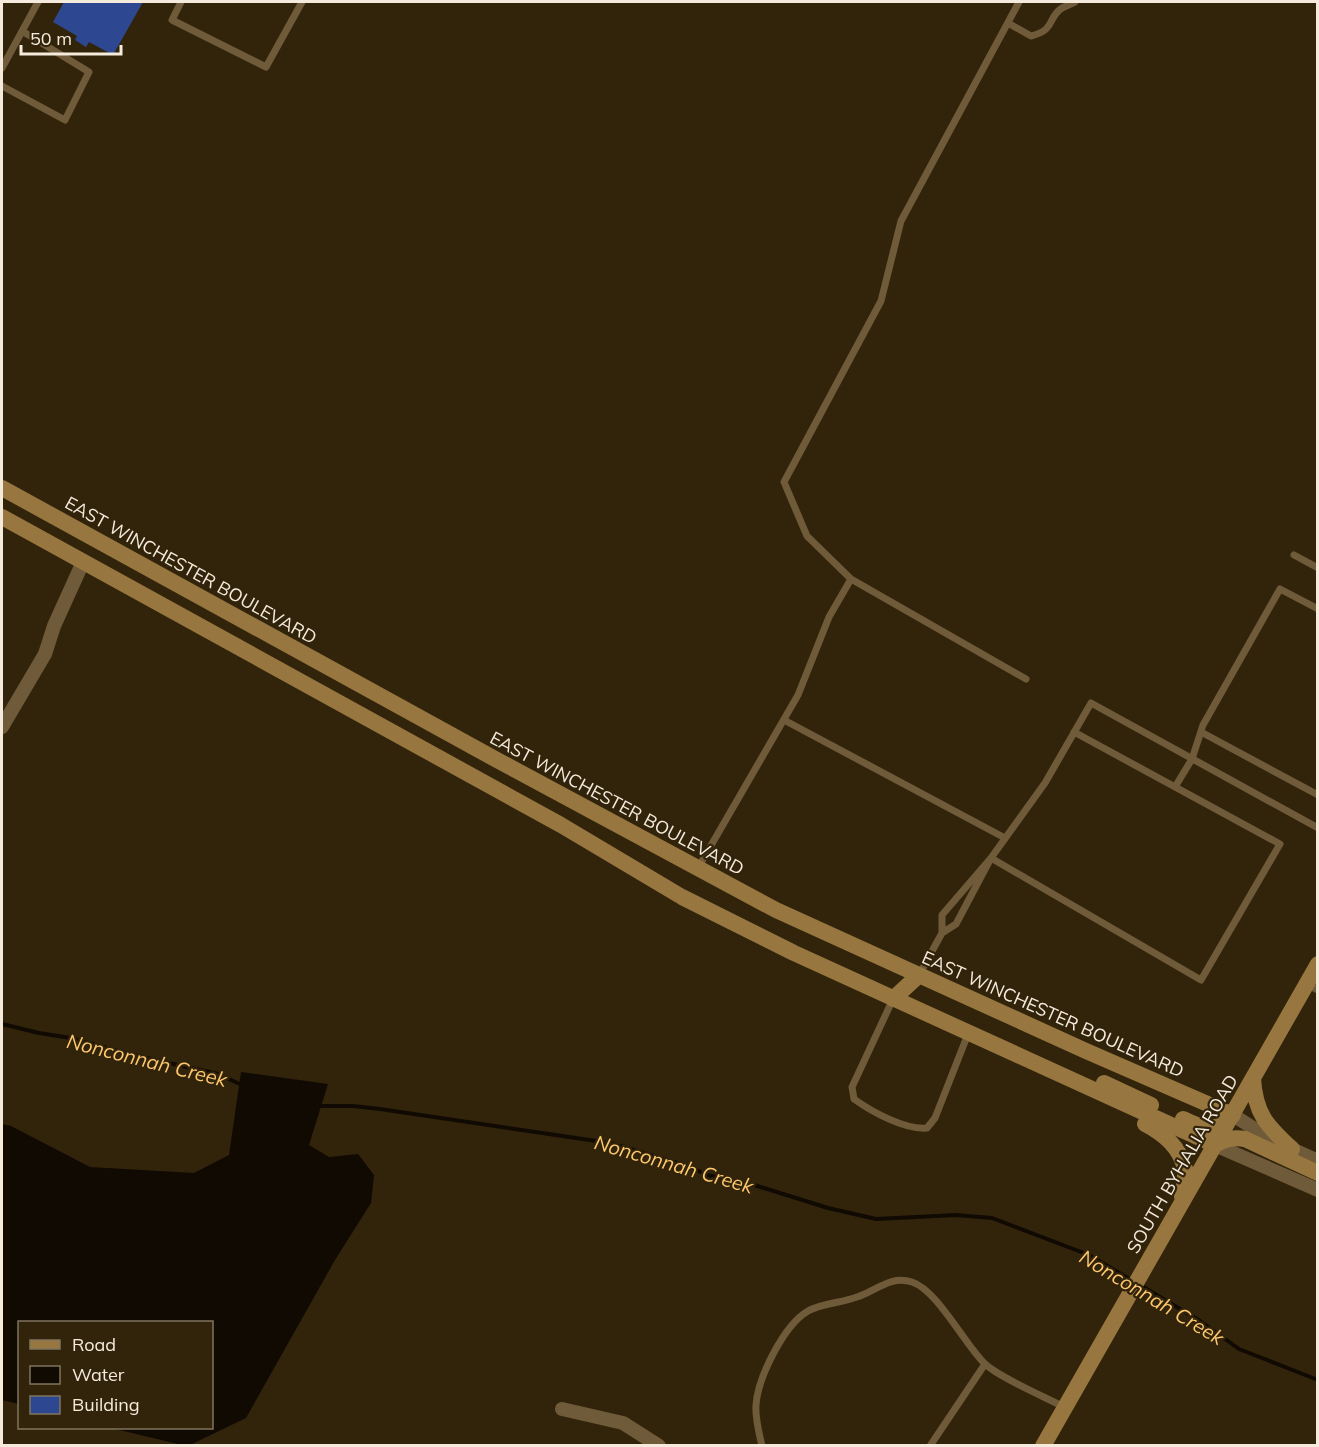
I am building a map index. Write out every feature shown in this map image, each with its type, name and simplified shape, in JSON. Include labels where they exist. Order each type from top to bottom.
[{"type":"main road","name":"EAST WINCHESTER BOULEVARD","points":[[2,488],[497,760],[776,910],[1233,1115]]},
{"type":"main road","points":[[2,517],[561,825],[682,897],[794,953],[1002,1050],[1215,1145],[1235,1137],[1245,1139],[1317,1173]]},
{"type":"main road","name":"SOUTH BYHALIA ROAD","points":[[1043,1446],[1254,1078],[1312,987],[1317,964]]},
{"type":"main road","points":[[893,999],[919,975]]},
{"type":"main road","points":[[1002,1050],[1038,1057],[1071,1069],[1202,1128],[1226,1124],[1233,1115]]},
{"type":"main road","points":[[1002,1050],[1009,1059],[1161,1132],[1177,1149],[1185,1170],[1180,1206]]},
{"type":"main road","points":[[1254,1078],[1254,1094],[1264,1120],[1292,1149]]},
{"type":"street","points":[[2,728],[45,654],[54,626],[83,562]]},
{"type":"street","points":[[1233,1115],[1270,1139],[1317,1161]]},
{"type":"street","points":[[1215,1145],[1317,1190]]},
{"type":"street","points":[[562,1409],[623,1423],[659,1446]]},
{"type":"lane","points":[[2,68],[38,2]]},
{"type":"lane","points":[[181,2],[172,20],[266,67],[302,2]]},
{"type":"lane","points":[[1019,2],[901,221],[881,301],[784,482],[807,536],[851,579],[1026,679]]},
{"type":"lane","points":[[1008,23],[1031,36],[1043,33],[1060,9],[1075,2]]},
{"type":"lane","points":[[2,86],[65,120],[89,72],[22,31]]},
{"type":"lane","points":[[1294,555],[1317,568]]},
{"type":"lane","points":[[698,868],[798,694],[829,617],[851,579]]},
{"type":"lane","points":[[1175,787],[1192,759],[1201,732],[1280,589],[1317,609]]},
{"type":"lane","points":[[942,933],[942,915],[991,858],[1045,783],[1090,704],[1317,828]]},
{"type":"lane","points":[[784,720],[1005,838]]},
{"type":"lane","points":[[991,858],[1201,980],[1280,844],[1074,732]]},
{"type":"lane","points":[[1201,732],[1317,795]]},
{"type":"lane","points":[[919,975],[942,933],[956,924],[991,858]]},
{"type":"lane","points":[[893,999],[852,1087],[854,1100],[868,1109],[916,1129],[927,1128],[935,1118],[968,1034]]},
{"type":"lane","points":[[762,1446],[756,1404],[761,1383],[780,1341],[790,1328],[809,1311],[857,1297],[892,1280],[911,1282],[926,1289],[985,1364],[1065,1408]]},
{"type":"lane","points":[[930,1446],[985,1364]]},
{"type":"water","points":[[241,1072],[328,1084],[309,1145],[329,1157],[358,1154],[374,1175],[371,1203],[335,1260],[246,1418],[190,1445],[115,1429],[213,1429],[213,1321],[18,1321],[18,1404],[2,1400],[2,1124],[11,1126],[90,1167],[194,1173],[229,1155]]},
{"type":"building","points":[[64,2],[143,2],[113,55],[89,42],[86,47],[75,40],[77,36],[53,22]]},
{"type":"waterway","name":"Nonconnah Creek","points":[[2,1024],[71,1038],[218,1074],[242,1085]]},
{"type":"waterway","name":"Nonconnah Creek","points":[[317,1106],[380,1109],[610,1143],[688,1166],[707,1175],[751,1184],[828,1208],[876,1219],[956,1215],[992,1218],[1089,1255],[1131,1280]]},
{"type":"waterway","name":"Nonconnah Creek","points":[[1140,1285],[1200,1321],[1239,1349],[1318,1380]]}]
